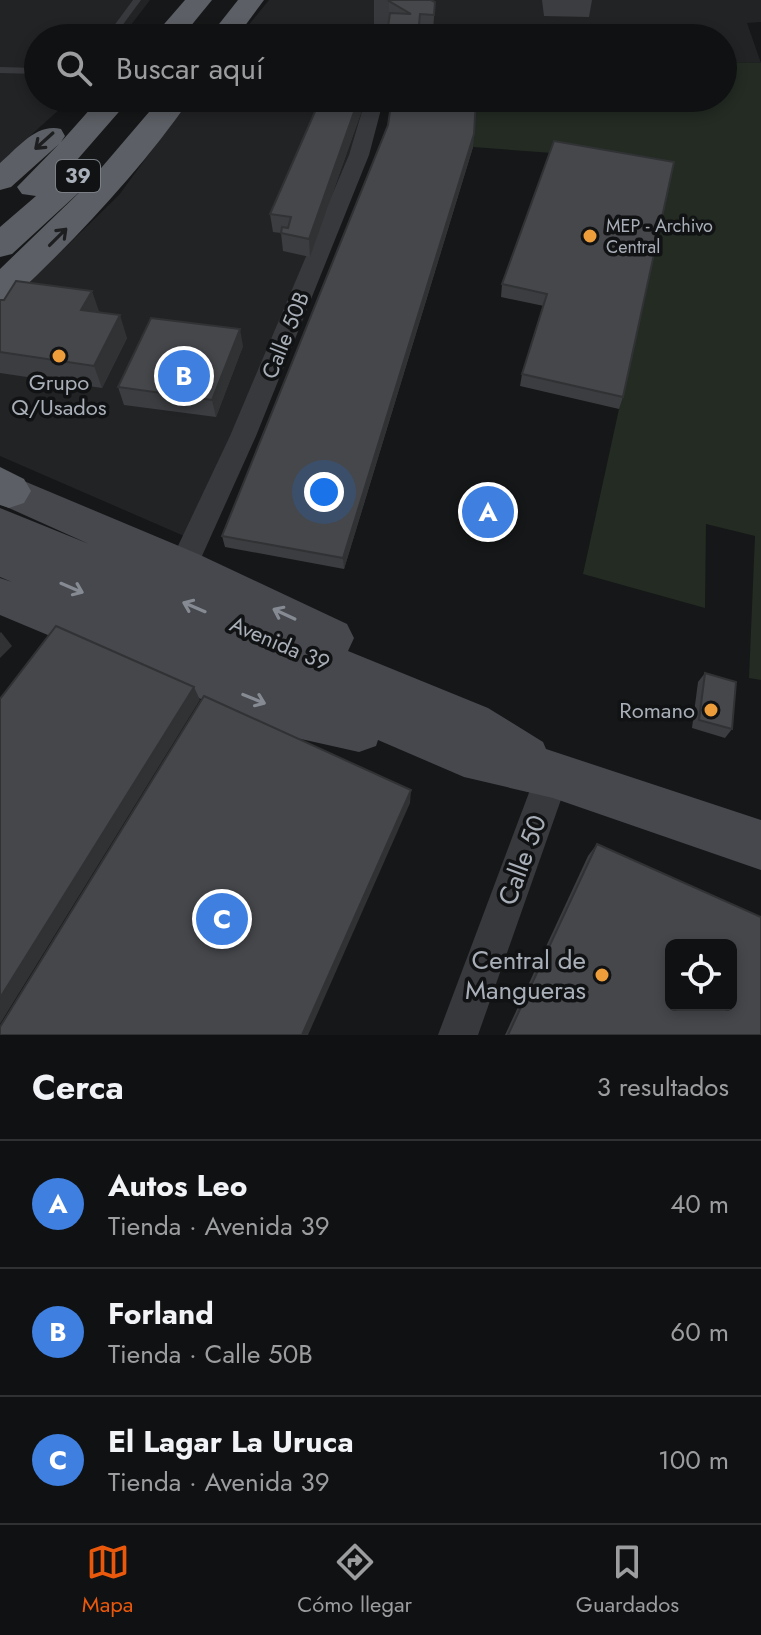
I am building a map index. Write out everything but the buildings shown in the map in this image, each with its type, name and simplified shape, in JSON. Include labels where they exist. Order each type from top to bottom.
[{"type":"highway","points":[[146,24],[166,0]]},
{"type":"highway","points":[[178,24],[199,0]]},
{"type":"highway","points":[[206,24],[225,0]]},
{"type":"highway","points":[[233,24],[251,0]]},
{"type":"highway","points":[[0,180],[54,132],[71,112]]},
{"type":"highway","name":"39","points":[[0,217],[53,169],[104,112]]},
{"type":"highway","name":"39","points":[[0,246],[110,144],[136,112]]},
{"type":"highway","points":[[0,289],[46,249],[99,195],[165,112]]},
{"type":"main road","points":[[2,497],[183,567],[325,634],[468,739]]},
{"type":"main road","name":"Avenida 39","points":[[2,497],[468,739]]},
{"type":"main road","name":"Avenida 39","points":[[0,558],[553,774],[761,845]]},
{"type":"main road","points":[[0,596],[292,715],[468,739]]},
{"type":"street","points":[[382,0],[383,24]]},
{"type":"street","name":"Calle 50B","points":[[183,567],[243,436],[359,155],[371,112]]},
{"type":"street","name":"Calle 50","points":[[458,1035],[553,774]]},
{"type":"lane","points":[[119,24],[137,0]]},
{"type":"lane","points":[[0,70],[24,71]]},
{"type":"shaded area","points":[[0,0],[150,0],[132,24],[24,24],[24,112],[56,112],[0,163]]},
{"type":"shaded area","points":[[269,0],[761,0],[761,22],[747,23],[761,63],[737,62],[737,24],[249,24]]},
{"type":"shaded area","points":[[737,62],[761,63],[761,680],[749,678],[755,536],[706,524],[705,608],[583,574],[670,175],[552,153],[473,147],[474,112],[737,112]]},
{"type":"shaded area","points":[[180,112],[366,112],[284,329],[184,536],[0,456],[0,311],[119,195]]},
{"type":"place","name":"MEP - Archivo Central","points":[[590,236]]},
{"type":"place","name":"Grupo Q/Usados","points":[[59,356]]},
{"type":"place","name":"Forland","points":[[184,376]]},
{"type":"place","name":"Autos Leo","points":[[488,512]]},
{"type":"place","name":"Romano","points":[[711,710]]},
{"type":"place","name":"El Lagar La Uruca","points":[[222,919]]},
{"type":"place","name":"Central de Mangueras","points":[[602,975]]}]
